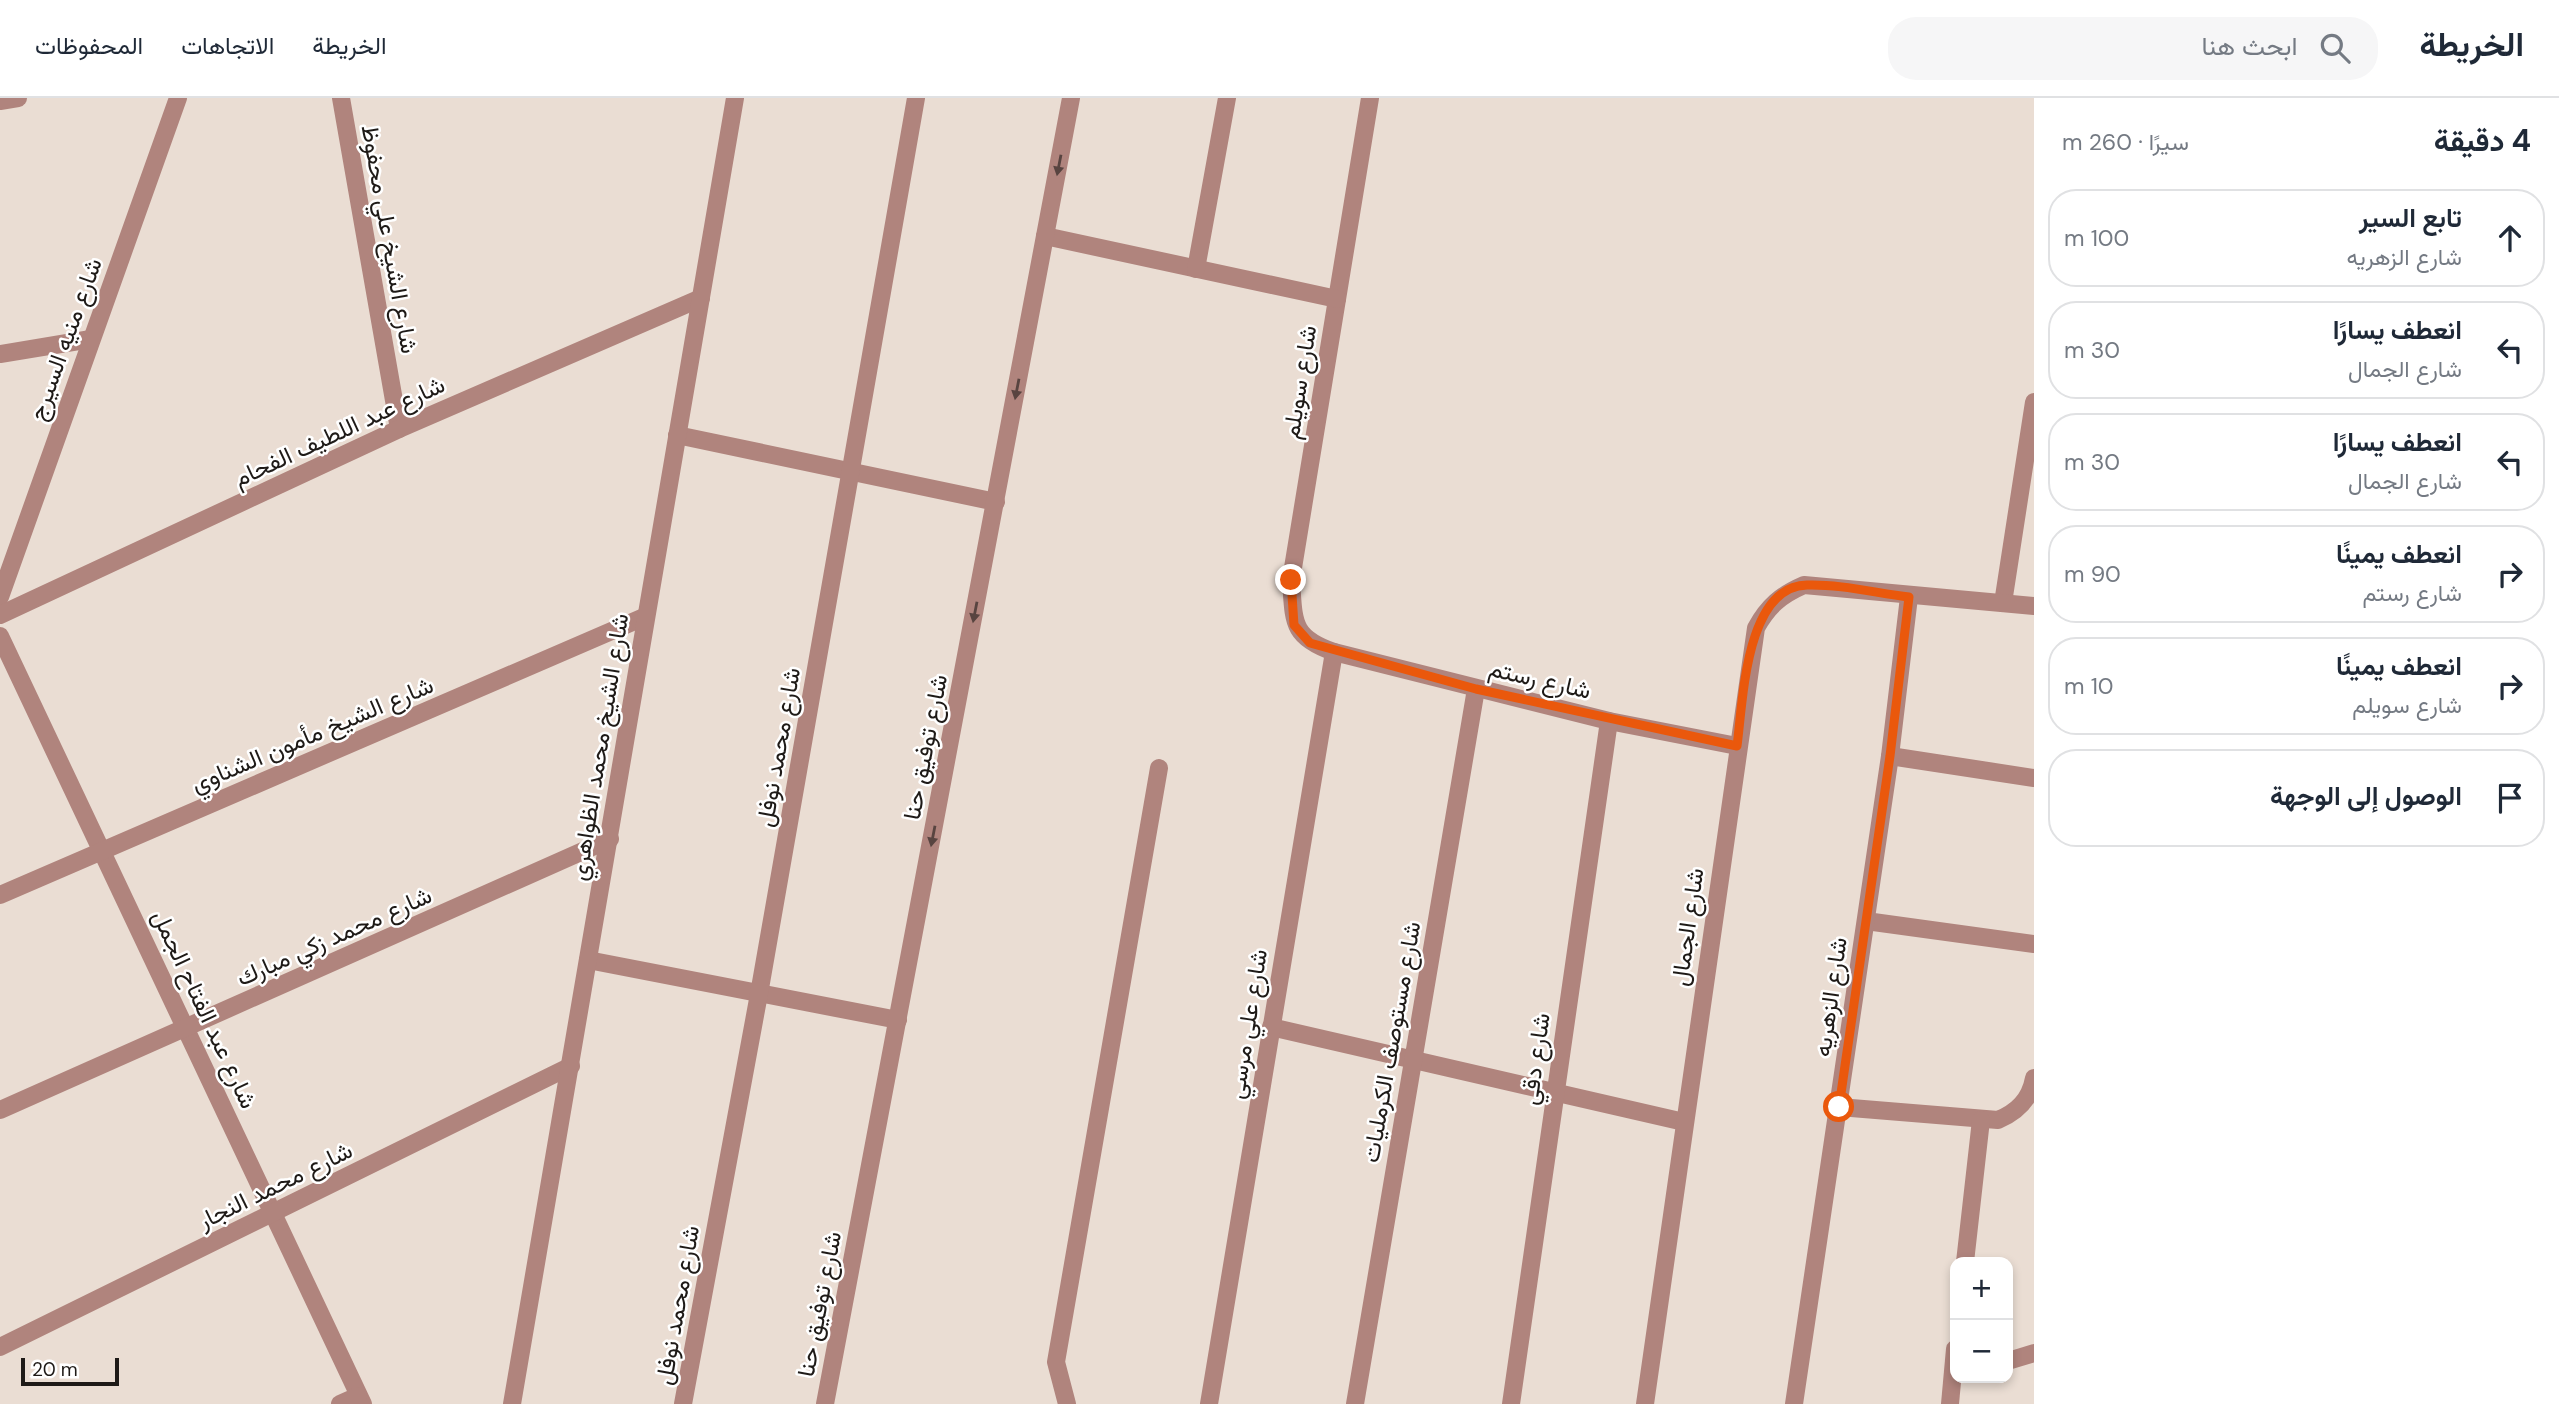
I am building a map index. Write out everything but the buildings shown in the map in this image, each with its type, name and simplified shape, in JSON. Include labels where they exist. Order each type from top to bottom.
[{"type":"street","points":[[0,101],[18,98]]},
{"type":"street","name":"شارع منيه السيرج","points":[[0,597],[178,98]]},
{"type":"street","name":"شارع الشيخ علي محفوظ","points":[[341,98],[399,429]]},
{"type":"street","name":"شارع الشيخ محمد الظواهري","points":[[512,1404],[572,1066],[644,617],[735,98]]},
{"type":"street","name":"شارع محمد نوفل","points":[[683,1404],[759,994],[916,98]]},
{"type":"street","name":"شارع توفيق حنا","points":[[825,1404],[1071,98]]},
{"type":"street","points":[[1196,269],[1227,98]]},
{"type":"street","name":"شارع سويلم","points":[[1334,652],[1310,643],[1294,625],[1291,580],[1370,98]]},
{"type":"street","points":[[1045,236],[1337,299]]},
{"type":"street","name":"شارع عبد اللطيف الفحام","points":[[0,615],[399,429],[701,298]]},
{"type":"street","points":[[0,354],[91,339]]},
{"type":"street","points":[[2003,603],[2034,402]]},
{"type":"street","points":[[677,435],[996,502]]},
{"type":"street","name":"شارع الجمال","points":[[1645,1404],[1756,628],[1767,609],[1784,593],[1804,584],[1909,597],[2034,606]]},
{"type":"street","name":"شارع الزهريه","points":[[1794,1404],[1890,756],[1909,597]]},
{"type":"street","name":"شارع الشيخ مأمون الشناوي","points":[[0,895],[644,617]]},
{"type":"street","name":"شارع عبد الفتاح الجمل","points":[[0,636],[274,1212],[360,1400]]},
{"type":"street","name":"شارع رستم","points":[[1334,652],[1476,689],[1737,746]]},
{"type":"street","name":"شارع علي مرسي","points":[[1209,1404],[1334,652]]},
{"type":"street","name":"شارع مستوصف الكرمليات","points":[[1355,1404],[1476,689]]},
{"type":"street","name":"شارع دقي","points":[[1511,1404],[1609,720]]},
{"type":"street","points":[[1890,756],[2034,779]]},
{"type":"street","points":[[1067,1404],[1056,1362],[1159,768]]},
{"type":"street","name":"شارع محمد زكي مبارك","points":[[0,1111],[610,839]]},
{"type":"street","points":[[1866,921],[2034,944]]},
{"type":"street","points":[[588,960],[898,1020]]},
{"type":"street","points":[[1271,1027],[1684,1122]]},
{"type":"street","name":"شارع محمد النجار","points":[[0,1347],[572,1066]]},
{"type":"street","points":[[1839,1107],[1998,1120],[2013,1114],[2025,1102],[2034,1078]]},
{"type":"street","points":[[1966,1257],[1981,1120]]},
{"type":"street","points":[[2013,1359],[2034,1353]]},
{"type":"street","points":[[1950,1404],[1951,1385],[1956,1383]]},
{"type":"street","points":[[340,1404],[360,1400]]},
{"type":"route","points":[[1291,580],[1294,625],[1310,643],[1334,652],[1476,689],[1737,746],[1756,628],[1767,609],[1784,593],[1804,584],[1909,597],[1890,756],[1839,1107]]}]
